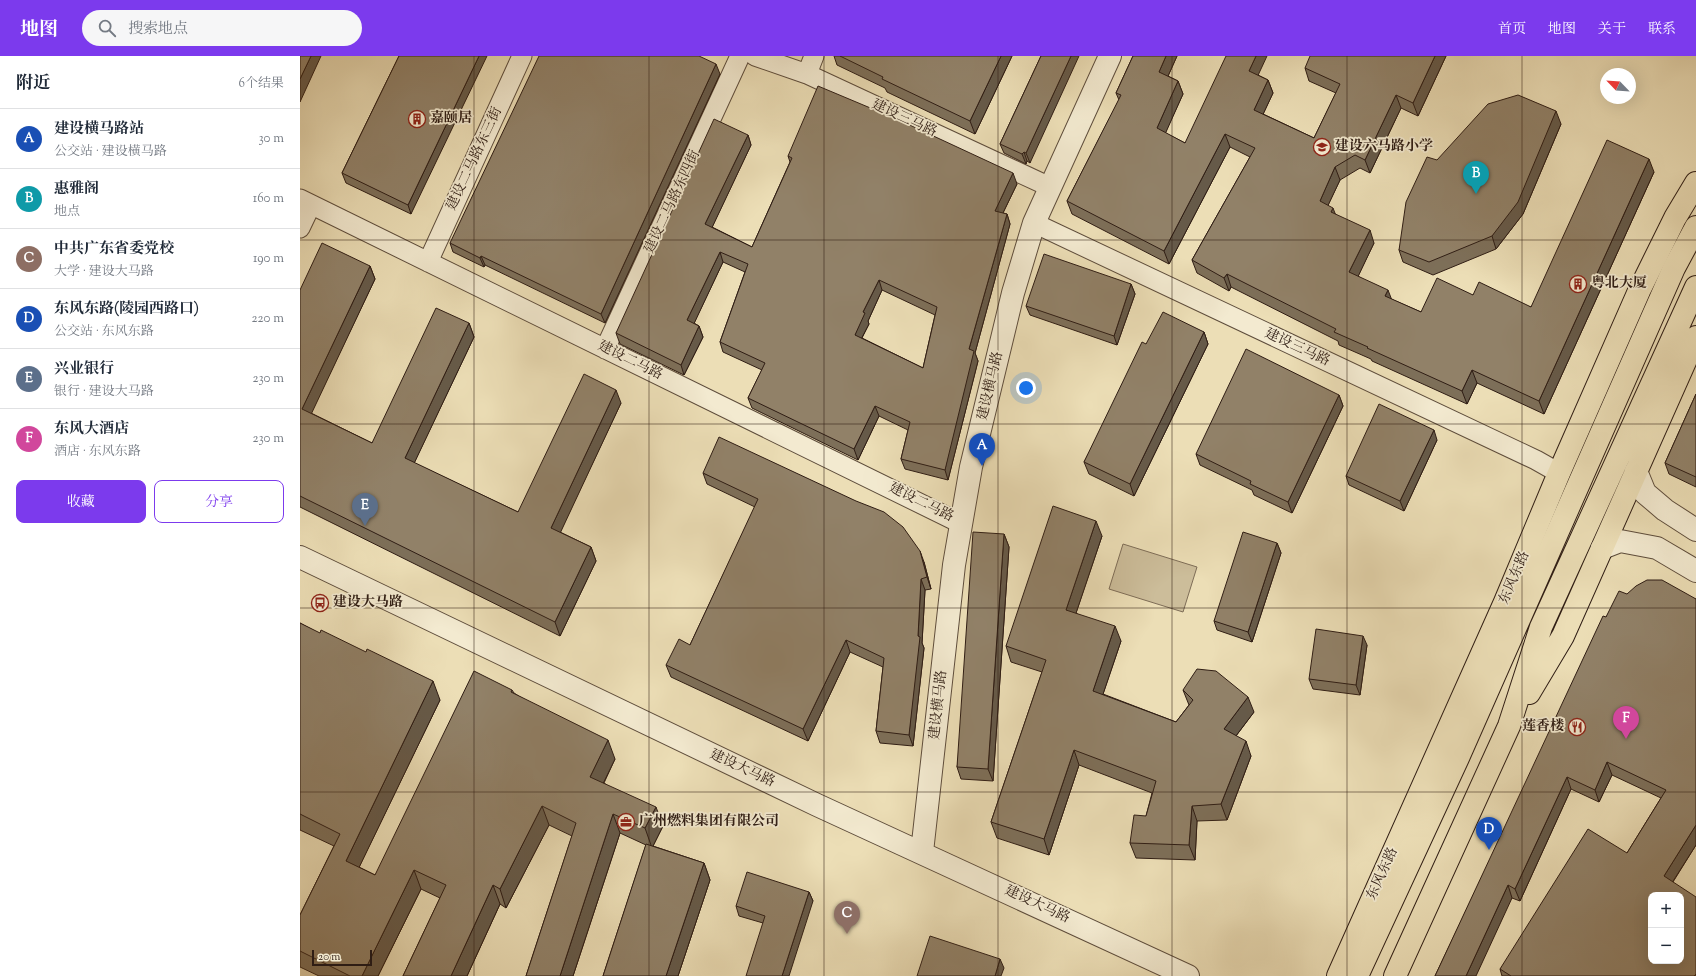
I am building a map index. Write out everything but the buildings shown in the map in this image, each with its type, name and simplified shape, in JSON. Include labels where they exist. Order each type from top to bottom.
[{"type":"main road","name":"东风东路","points":[[1338,976],[1505,602],[1559,473],[1639,290],[1675,218],[1696,183]]},
{"type":"main road","name":"东风东路","points":[[1357,976],[1458,758],[1674,268],[1696,227]]},
{"type":"main road","points":[[1509,726],[1541,627],[1696,287]]},
{"type":"main road","points":[[1394,976],[1509,726],[1563,636],[1696,337]]},
{"type":"street","name":"建设二马路东三街","points":[[428,262],[522,56]]},
{"type":"street","name":"建设二马路东四街","points":[[605,349],[740,56]]},
{"type":"street","name":"建设三马路","points":[[755,56],[807,74],[1050,187]]},
{"type":"street","points":[[807,74],[814,56]]},
{"type":"street","name":"建设横马路","points":[[922,852],[948,612],[960,523],[971,467],[1013,293],[1034,223],[1110,56]]},
{"type":"street","name":"建设二马路","points":[[306,202],[960,523]]},
{"type":"street","points":[[300,228],[306,202]]},
{"type":"street","name":"建设三马路","points":[[1034,223],[1536,460],[1559,473]]},
{"type":"street","points":[[1636,472],[1645,493],[1665,510],[1688,525]]},
{"type":"street","points":[[1664,552],[1663,537],[1666,528],[1672,523],[1688,525]]},
{"type":"street","points":[[1602,548],[1620,542],[1650,546],[1664,552],[1696,571]]},
{"type":"street","name":"建设大马路","points":[[300,557],[803,798],[1188,976]]},
{"type":"shaded area","points":[[1123,544],[1197,567],[1183,612],[1109,589]]},
{"type":"place","name":"嘉颐居","points":[[417,119]]},
{"type":"place","name":"建设六马路小学","points":[[1322,147]]},
{"type":"place","name":"惠雅阁","points":[[1476,194]]},
{"type":"place","name":"粤北大厦","points":[[1578,284]]},
{"type":"place","name":"建设横马路站","points":[[982,466]]},
{"type":"place","name":"兴业银行","points":[[365,526]]},
{"type":"place","name":"建设大马路","points":[[320,603]]},
{"type":"place","name":"莲香楼","points":[[1577,727]]},
{"type":"place","name":"东风大酒店","points":[[1626,739]]},
{"type":"place","name":"广州燃料集团有限公司","points":[[626,822]]},
{"type":"place","name":"东风东路(陵园西路口)","points":[[1489,850]]},
{"type":"place","name":"中共广东省委党校","points":[[847,934]]}]
